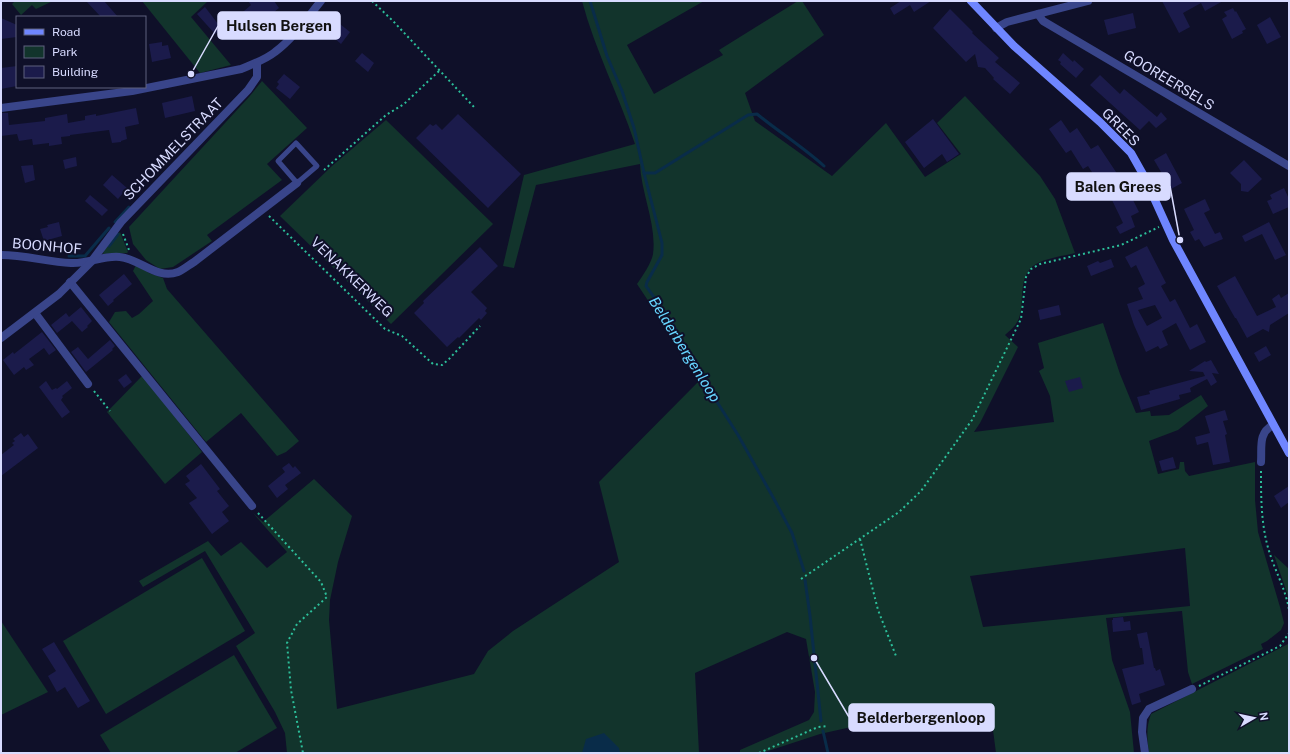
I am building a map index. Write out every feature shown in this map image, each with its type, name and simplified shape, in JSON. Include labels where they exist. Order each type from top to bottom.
[{"type":"street","points":[[1,108],[132,91],[242,69],[257,63],[276,51],[298,29],[321,1]]},
{"type":"street","name":"GREES","points":[[971,1],[1014,46],[1116,137],[1130,153],[1144,176],[1165,224],[1289,453]]},
{"type":"street","points":[[996,28],[1007,22],[1088,1]]},
{"type":"street","name":"GOOREERSELS","points":[[1038,14],[1043,21],[1289,166]]},
{"type":"street","name":"SCHOMMELSTRAAT","points":[[1,338],[59,294],[91,262],[121,222],[248,90],[257,77],[257,63]]},
{"type":"street","points":[[91,262],[107,258],[120,257],[134,260],[158,273],[177,272],[194,262],[297,183]]},
{"type":"street","name":"BOONHOF","points":[[1,255],[71,263],[91,262]]},
{"type":"street","points":[[70,282],[252,506]]},
{"type":"street","points":[[35,313],[88,384]]},
{"type":"street","points":[[1261,462],[1262,435],[1266,429],[1273,425]]},
{"type":"street","points":[[1145,753],[1142,732],[1143,718],[1149,709],[1192,689]]},
{"type":"lane","points":[[296,143],[317,166],[297,183],[278,161],[296,143]]},
{"type":"path","points":[[372,1],[393,21],[474,107]]},
{"type":"path","points":[[323,170],[386,115],[404,104],[439,71]]},
{"type":"path","name":"VENAKKERWEG","points":[[263,210],[386,329],[402,336],[433,364],[442,365],[480,326]]},
{"type":"path","points":[[121,222],[126,242],[134,260]]},
{"type":"path","points":[[801,579],[899,512],[921,491],[972,420],[1021,318],[1026,277],[1032,269],[1040,264],[1121,245],[1165,224]]},
{"type":"path","points":[[88,384],[110,411]]},
{"type":"path","points":[[1261,462],[1261,501],[1263,526],[1269,550],[1289,610]]},
{"type":"path","points":[[252,506],[321,582],[327,597],[298,624],[287,643],[291,690],[303,753]]},
{"type":"path","points":[[860,539],[878,610],[896,656]]},
{"type":"path","points":[[1192,689],[1280,646],[1289,633]]},
{"type":"path","points":[[759,753],[818,727],[828,726]]},
{"type":"green space","points":[[15,1],[53,1],[36,9],[32,5],[21,15],[12,4]]},
{"type":"green space","points":[[142,1],[208,1],[191,17],[231,65],[200,73]]},
{"type":"green space","points":[[582,1],[704,1],[627,45],[654,94],[723,55],[719,50],[798,1],[802,1],[824,35],[745,93],[755,121],[832,176],[886,123],[925,177],[961,154],[937,123],[965,96],[1040,176],[1055,199],[1075,253],[1040,262],[1030,269],[1026,275],[1019,318],[1015,326],[1005,335],[1018,347],[974,432],[1054,422],[1050,396],[1039,371],[1044,368],[1038,343],[1103,323],[1120,374],[1136,413],[1150,411],[1151,416],[1169,415],[1201,395],[1208,406],[1178,430],[1149,441],[1158,474],[1179,469],[1180,462],[1184,462],[1185,471],[1189,476],[1255,462],[1255,500],[1258,532],[1284,623],[1281,630],[1261,644],[1263,649],[1192,684],[1188,672],[1182,611],[1106,618],[1112,660],[1130,712],[1134,753],[996,753],[990,707],[899,727],[896,717],[820,734],[762,753],[740,753],[740,750],[809,720],[814,712],[815,692],[806,639],[787,632],[695,673],[699,753],[287,753],[285,733],[275,712],[236,646],[255,633],[205,551],[143,587],[139,581],[208,541],[221,556],[241,542],[267,568],[287,552],[253,513],[263,522],[314,479],[352,516],[338,562],[330,600],[329,620],[337,709],[474,674],[488,651],[513,631],[619,562],[599,482],[698,382],[693,368],[637,284],[651,261],[654,243],[640,164],[536,185],[514,268],[503,266],[524,175],[635,144],[587,19]],"holes":[[[1185,548],[1190,606],[983,627],[970,576]]]},
{"type":"green space","points":[[262,81],[307,128],[267,164],[282,180],[207,235],[212,241],[173,267],[160,269],[146,260],[133,244],[129,227]]},
{"type":"green space","points":[[386,120],[493,224],[391,324],[280,216],[332,166]]},
{"type":"green space","points":[[120,232],[128,252],[103,254],[104,250]]},
{"type":"green space","points":[[136,265],[149,273],[163,278],[167,289],[299,441],[286,452],[277,456],[241,413],[206,442],[109,322],[115,312],[126,311],[132,318],[139,314],[153,301],[133,271]]},
{"type":"green space","points":[[143,375],[202,452],[165,484],[107,412]]},
{"type":"green space","points":[[1274,555],[1289,569],[1289,599]]},
{"type":"green space","points":[[202,558],[245,631],[106,714],[63,641]]},
{"type":"green space","points":[[1,621],[48,692],[1,715]]},
{"type":"green space","points":[[1289,643],[1289,753],[1149,753],[1147,733],[1151,714]]},
{"type":"green space","points":[[234,655],[277,728],[235,753],[111,753],[100,735]]},
{"type":"water","points":[[604,733],[619,748],[620,753],[582,753],[586,739]]},
{"type":"building","points":[[86,1],[104,1],[117,16],[100,16]]},
{"type":"building","points":[[248,1],[274,1],[279,8],[264,20],[260,16],[248,26],[251,30],[244,36],[239,30],[223,29],[251,5]]},
{"type":"building","points":[[901,1],[931,1],[914,12],[910,5],[894,15],[890,8]]},
{"type":"building","points":[[1162,1],[1223,1],[1205,11],[1201,3],[1183,13],[1190,27],[1179,33]]},
{"type":"building","points":[[205,7],[222,29],[215,34],[197,14]]},
{"type":"building","points":[[1233,8],[1246,29],[1242,31],[1243,33],[1232,39],[1222,19],[1227,16],[1224,12]]},
{"type":"building","points":[[950,9],[973,32],[972,33],[999,58],[995,62],[1020,83],[1010,94],[993,79],[994,78],[985,68],[978,67],[975,54],[966,62],[933,28]]},
{"type":"building","points":[[1133,13],[1136,28],[1108,35],[1104,20]]},
{"type":"building","points":[[1270,17],[1281,37],[1267,44],[1257,25]]},
{"type":"building","points":[[1,18],[16,25],[16,37],[1,39]]},
{"type":"building","points":[[335,20],[350,32],[341,44],[326,31]]},
{"type":"building","points":[[162,42],[162,46],[168,45],[171,58],[152,62],[149,44]]},
{"type":"building","points":[[362,53],[374,63],[368,72],[355,61]]},
{"type":"building","points":[[1063,53],[1084,69],[1076,78],[1060,64],[1061,62],[1058,60]]},
{"type":"building","points":[[16,66],[16,86],[1,89],[1,68]]},
{"type":"building","points":[[1157,67],[1163,75],[1156,81],[1149,73]]},
{"type":"building","points":[[284,74],[300,87],[290,99],[276,88],[279,84],[277,82]]},
{"type":"building","points":[[1100,75],[1120,94],[1124,89],[1157,117],[1161,112],[1167,119],[1156,128],[1149,121],[1140,130],[1090,85]]},
{"type":"building","points":[[192,96],[195,111],[165,118],[162,103]]},
{"type":"building","points":[[136,108],[139,124],[125,127],[127,139],[121,142],[112,143],[109,130],[61,137],[62,144],[49,146],[49,143],[33,145],[32,139],[19,141],[17,134],[1,136],[1,113],[8,113],[9,125],[45,121],[45,118],[67,114],[68,123],[85,120],[85,116],[96,114],[96,116]]},
{"type":"building","points":[[458,114],[521,174],[488,208],[416,138],[430,124],[433,126],[436,124],[442,130]]},
{"type":"building","points":[[933,119],[959,154],[947,162],[942,154],[924,168],[905,142]]},
{"type":"building","points":[[1061,120],[1070,133],[1077,128],[1091,149],[1098,145],[1118,175],[1106,182],[1103,177],[1097,180],[1088,166],[1083,169],[1071,150],[1066,153],[1049,129]]},
{"type":"building","points":[[1166,153],[1182,183],[1171,189],[1154,160]]},
{"type":"building","points":[[76,157],[77,166],[65,169],[63,160]]},
{"type":"building","points":[[1244,160],[1262,179],[1248,192],[1241,191],[1241,184],[1230,173]]},
{"type":"building","points":[[33,165],[35,180],[25,183],[21,166]]},
{"type":"building","points":[[112,175],[127,188],[118,199],[103,185]]},
{"type":"building","points":[[1284,188],[1289,199],[1289,207],[1273,214],[1267,201],[1272,199],[1270,195]]},
{"type":"building","points":[[1123,191],[1130,194],[1139,212],[1131,216],[1135,227],[1120,234],[1116,227],[1123,223],[1112,200],[1118,197],[1117,194]]},
{"type":"building","points":[[90,195],[108,210],[102,216],[85,201]]},
{"type":"building","points":[[1205,199],[1210,210],[1204,213],[1215,234],[1220,232],[1223,239],[1204,247],[1199,239],[1195,241],[1190,232],[1194,230],[1184,209]]},
{"type":"building","points":[[59,222],[62,236],[44,241],[40,229],[48,227],[47,225]]},
{"type":"building","points":[[1269,222],[1286,255],[1275,260],[1262,234],[1245,242],[1242,236]]},
{"type":"building","points":[[1147,246],[1166,283],[1161,286],[1170,302],[1175,299],[1190,328],[1197,324],[1206,342],[1190,350],[1176,323],[1162,331],[1168,345],[1160,349],[1158,346],[1146,352],[1134,325],[1127,304],[1143,299],[1138,288],[1145,284],[1136,265],[1131,268],[1125,257]],"holes":[[[1155,305],[1162,318],[1147,326],[1138,310]]]},
{"type":"building","points":[[480,247],[498,266],[471,292],[487,308],[485,311],[487,313],[481,320],[479,318],[459,338],[458,337],[447,347],[414,313],[424,303],[423,301]]},
{"type":"building","points":[[1111,259],[1114,267],[1091,276],[1087,266],[1098,261],[1100,263]]},
{"type":"building","points":[[124,274],[132,284],[108,306],[99,295]]},
{"type":"building","points":[[1235,276],[1257,316],[1276,307],[1272,299],[1279,294],[1281,298],[1289,293],[1289,313],[1270,325],[1269,332],[1263,329],[1247,338],[1217,286]]},
{"type":"building","points":[[1059,305],[1061,315],[1040,320],[1038,310]]},
{"type":"building","points":[[81,307],[92,321],[87,326],[88,327],[82,332],[72,321],[57,333],[51,325],[66,313],[69,317]]},
{"type":"building","points":[[42,332],[56,350],[49,355],[44,348],[29,359],[34,365],[26,370],[24,367],[14,375],[3,360],[13,352],[14,354]]},
{"type":"building","points":[[110,340],[115,346],[112,349],[113,350],[86,372],[71,352],[78,347],[88,359]]},
{"type":"building","points":[[1266,346],[1271,355],[1259,362],[1254,353]]},
{"type":"building","points":[[1211,360],[1219,374],[1212,373],[1217,382],[1211,386],[1207,379],[1190,388],[1191,392],[1179,395],[1180,399],[1141,410],[1137,397],[1150,394],[1149,391],[1205,376],[1203,372],[1189,371],[1205,361]]},
{"type":"building","points":[[126,374],[132,382],[124,388],[118,380]]},
{"type":"building","points":[[1080,377],[1083,388],[1069,392],[1065,381]]},
{"type":"building","points":[[46,381],[52,390],[57,389],[67,381],[72,388],[62,396],[63,397],[61,400],[70,412],[62,418],[39,387]]},
{"type":"building","points":[[1225,410],[1228,420],[1223,421],[1227,434],[1225,435],[1230,462],[1213,465],[1208,442],[1197,445],[1195,437],[1210,433],[1205,416]]},
{"type":"building","points":[[21,433],[24,437],[28,434],[38,448],[1,476],[1,455],[14,445],[12,443],[15,441],[13,439]]},
{"type":"building","points":[[1173,457],[1176,468],[1162,471],[1159,461]]},
{"type":"building","points":[[289,463],[293,468],[295,466],[301,473],[285,485],[288,489],[277,498],[268,486],[285,472],[282,468]]},
{"type":"building","points":[[201,464],[220,489],[217,491],[229,506],[222,512],[229,521],[212,534],[189,503],[197,498],[185,484],[190,481],[186,476]]},
{"type":"building","points":[[1289,486],[1289,502],[1281,508],[1274,496]]},
{"type":"building","points":[[1123,617],[1124,622],[1130,621],[1131,630],[1113,632],[1113,618]]},
{"type":"building","points":[[1147,632],[1154,668],[1156,671],[1160,669],[1165,685],[1139,694],[1141,702],[1132,705],[1122,669],[1144,664],[1142,648],[1140,648],[1137,634]]},
{"type":"building","points":[[54,642],[90,701],[78,708],[65,687],[57,692],[48,676],[56,671],[42,649]]},
{"type":"waterway","name":"Belderbergenloop","points":[[590,1],[607,56],[622,91],[634,128],[662,243],[662,255],[646,286],[671,321],[705,383],[738,435],[774,499],[792,533],[804,571]]},
{"type":"waterway","points":[[644,173],[655,173],[748,115],[757,114],[808,152],[824,166]]},
{"type":"waterway","points":[[115,222],[129,207]]},
{"type":"waterway","points":[[69,256],[85,256],[109,228]]},
{"type":"waterway","points":[[109,246],[118,234]]},
{"type":"waterway","name":"Belderbergenloop","points":[[805,580],[821,721]]},
{"type":"waterway","name":"Belderbergenloop","points":[[823,731],[828,753]]},
{"type":"place","name":"Hulsen Bergen","points":[[191,74]]},
{"type":"place","name":"Balen Grees","points":[[1180,240]]},
{"type":"place","name":"Belderbergenloop","points":[[814,658]]}]
